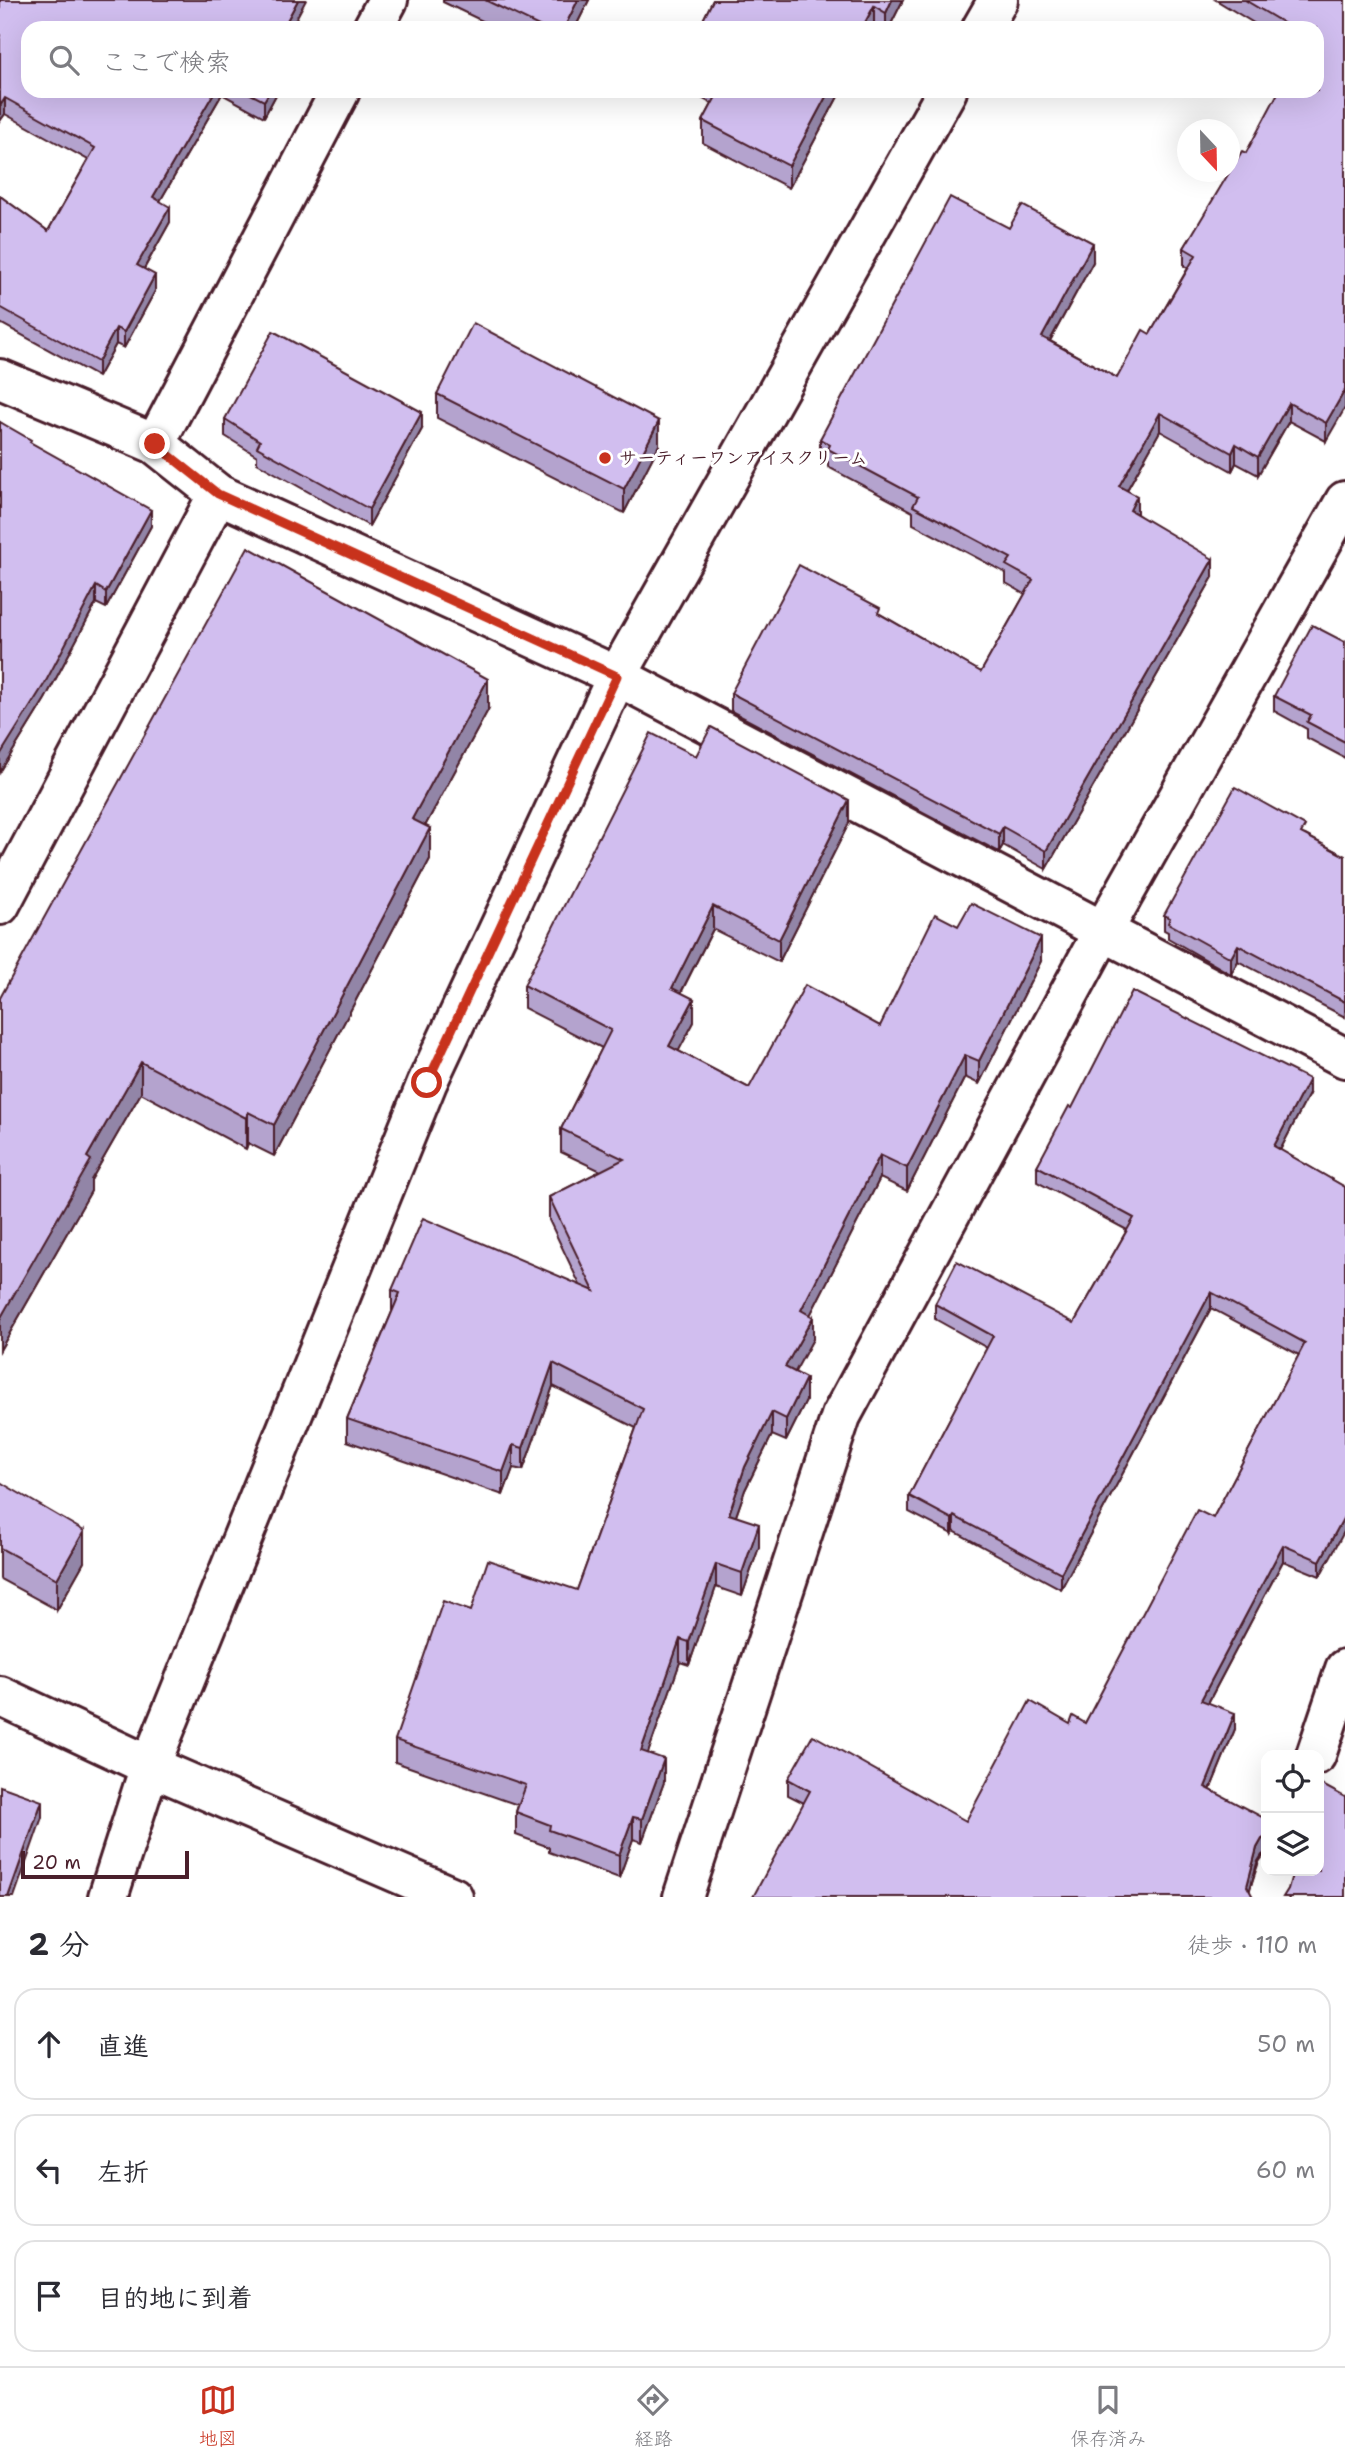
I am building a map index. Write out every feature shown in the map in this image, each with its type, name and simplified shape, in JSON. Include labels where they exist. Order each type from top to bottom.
[{"type":"street","points":[[377,21],[388,0]]},
{"type":"street","points":[[986,21],[998,0]]},
{"type":"street","points":[[155,444],[336,98]]},
{"type":"street","points":[[108,1897],[150,1766],[427,1083],[617,676],[943,98]]},
{"type":"street","points":[[0,379],[155,444],[218,494],[617,676],[1345,1058]]},
{"type":"street","points":[[0,905],[218,494]]},
{"type":"street","points":[[683,1897],[841,1416],[1104,932],[1345,501]]},
{"type":"street","points":[[1318,1750],[1345,1669]]},
{"type":"street","points":[[0,1696],[150,1766],[453,1897]]},
{"type":"street","points":[[1268,1897],[1275,1876]]},
{"type":"building","points":[[0,0],[298,0],[287,21],[21,21],[21,98],[211,98],[153,197],[170,207],[137,265],[155,275],[124,332],[116,328],[98,362],[0,307],[0,196],[48,231],[95,148],[5,98],[0,106]]},
{"type":"building","points":[[485,0],[578,0],[568,21],[528,21]]},
{"type":"building","points":[[713,0],[892,0],[886,13],[874,6],[866,21],[702,21]]},
{"type":"building","points":[[1245,0],[1345,0],[1345,390],[1326,423],[1289,403],[1258,457],[1236,444],[1232,453],[1160,413],[1119,486],[1137,496],[1130,510],[1213,559],[1046,851],[1003,827],[999,834],[731,693],[799,565],[880,608],[878,613],[981,672],[1033,580],[1006,565],[1011,558],[913,506],[918,497],[828,449],[830,445],[820,439],[950,197],[1009,228],[1022,205],[1093,243],[1042,337],[1117,378],[1143,330],[1150,334],[1196,255],[1184,248],[1223,182],[1240,182],[1240,154],[1242,151],[1246,153],[1275,98],[1324,98],[1324,21],[1280,21]]},
{"type":"building","points":[[715,98],[825,98],[789,166],[703,121]]},
{"type":"building","points":[[473,323],[659,421],[624,489],[437,394]]},
{"type":"building","points":[[273,331],[422,412],[369,509],[257,447],[260,441],[225,419]]},
{"type":"building","points":[[0,422],[31,440],[30,442],[151,510],[106,592],[96,586],[45,683],[0,755]]},
{"type":"building","points":[[248,547],[488,679],[412,819],[430,828],[274,1125],[248,1112],[246,1118],[141,1062],[87,1157],[91,1160],[0,1319],[0,998]]},
{"type":"building","points":[[1312,625],[1345,642],[1345,742],[1307,722],[1311,715],[1274,696]]},
{"type":"building","points":[[711,727],[849,800],[779,940],[713,906],[672,988],[694,999],[669,1046],[749,1088],[805,985],[880,1026],[935,914],[958,926],[971,903],[1041,938],[979,1061],[965,1055],[907,1168],[880,1155],[801,1310],[813,1317],[785,1367],[806,1378],[786,1419],[772,1412],[745,1467],[729,1514],[759,1524],[742,1573],[716,1564],[689,1642],[680,1639],[641,1751],[664,1759],[642,1819],[633,1817],[619,1855],[549,1830],[550,1825],[516,1812],[526,1785],[395,1740],[443,1601],[471,1611],[488,1560],[577,1590],[643,1409],[553,1363],[523,1448],[513,1445],[503,1472],[347,1419],[400,1293],[392,1290],[423,1218],[594,1291],[549,1197],[624,1159],[561,1129],[611,1030],[524,985],[651,733],[696,756]]},
{"type":"building","points":[[1235,787],[1305,826],[1301,833],[1345,856],[1345,1002],[1238,945],[1231,958],[1168,923],[1170,918],[1164,915]]},
{"type":"building","points":[[1132,991],[1309,1079],[1274,1146],[1345,1187],[1345,1515],[1320,1561],[1283,1545],[1201,1700],[1235,1713],[1205,1787],[1261,1816],[1261,1841],[1247,1886],[1253,1897],[753,1897],[810,1791],[788,1779],[813,1735],[966,1821],[1030,1701],[1070,1724],[1073,1716],[1085,1723],[1197,1510],[1213,1518],[1305,1343],[1211,1292],[1061,1573],[954,1516],[952,1519],[909,1496],[993,1336],[935,1304],[957,1261],[1074,1323],[1134,1218],[1037,1166],[1069,1106],[1072,1108]]},
{"type":"building","points":[[0,1482],[84,1531],[57,1579],[0,1548]]},
{"type":"building","points":[[0,1786],[42,1801],[8,1897],[0,1897]]},
{"type":"building","points":[[1324,1786],[1345,1797],[1345,1897],[1283,1897],[1292,1876],[1324,1876]]},
{"type":"place","name":"サーティーワンアイスクリーム","points":[[605,458]]},
{"type":"route","points":[[155,444],[218,494],[617,676],[427,1083]]}]
